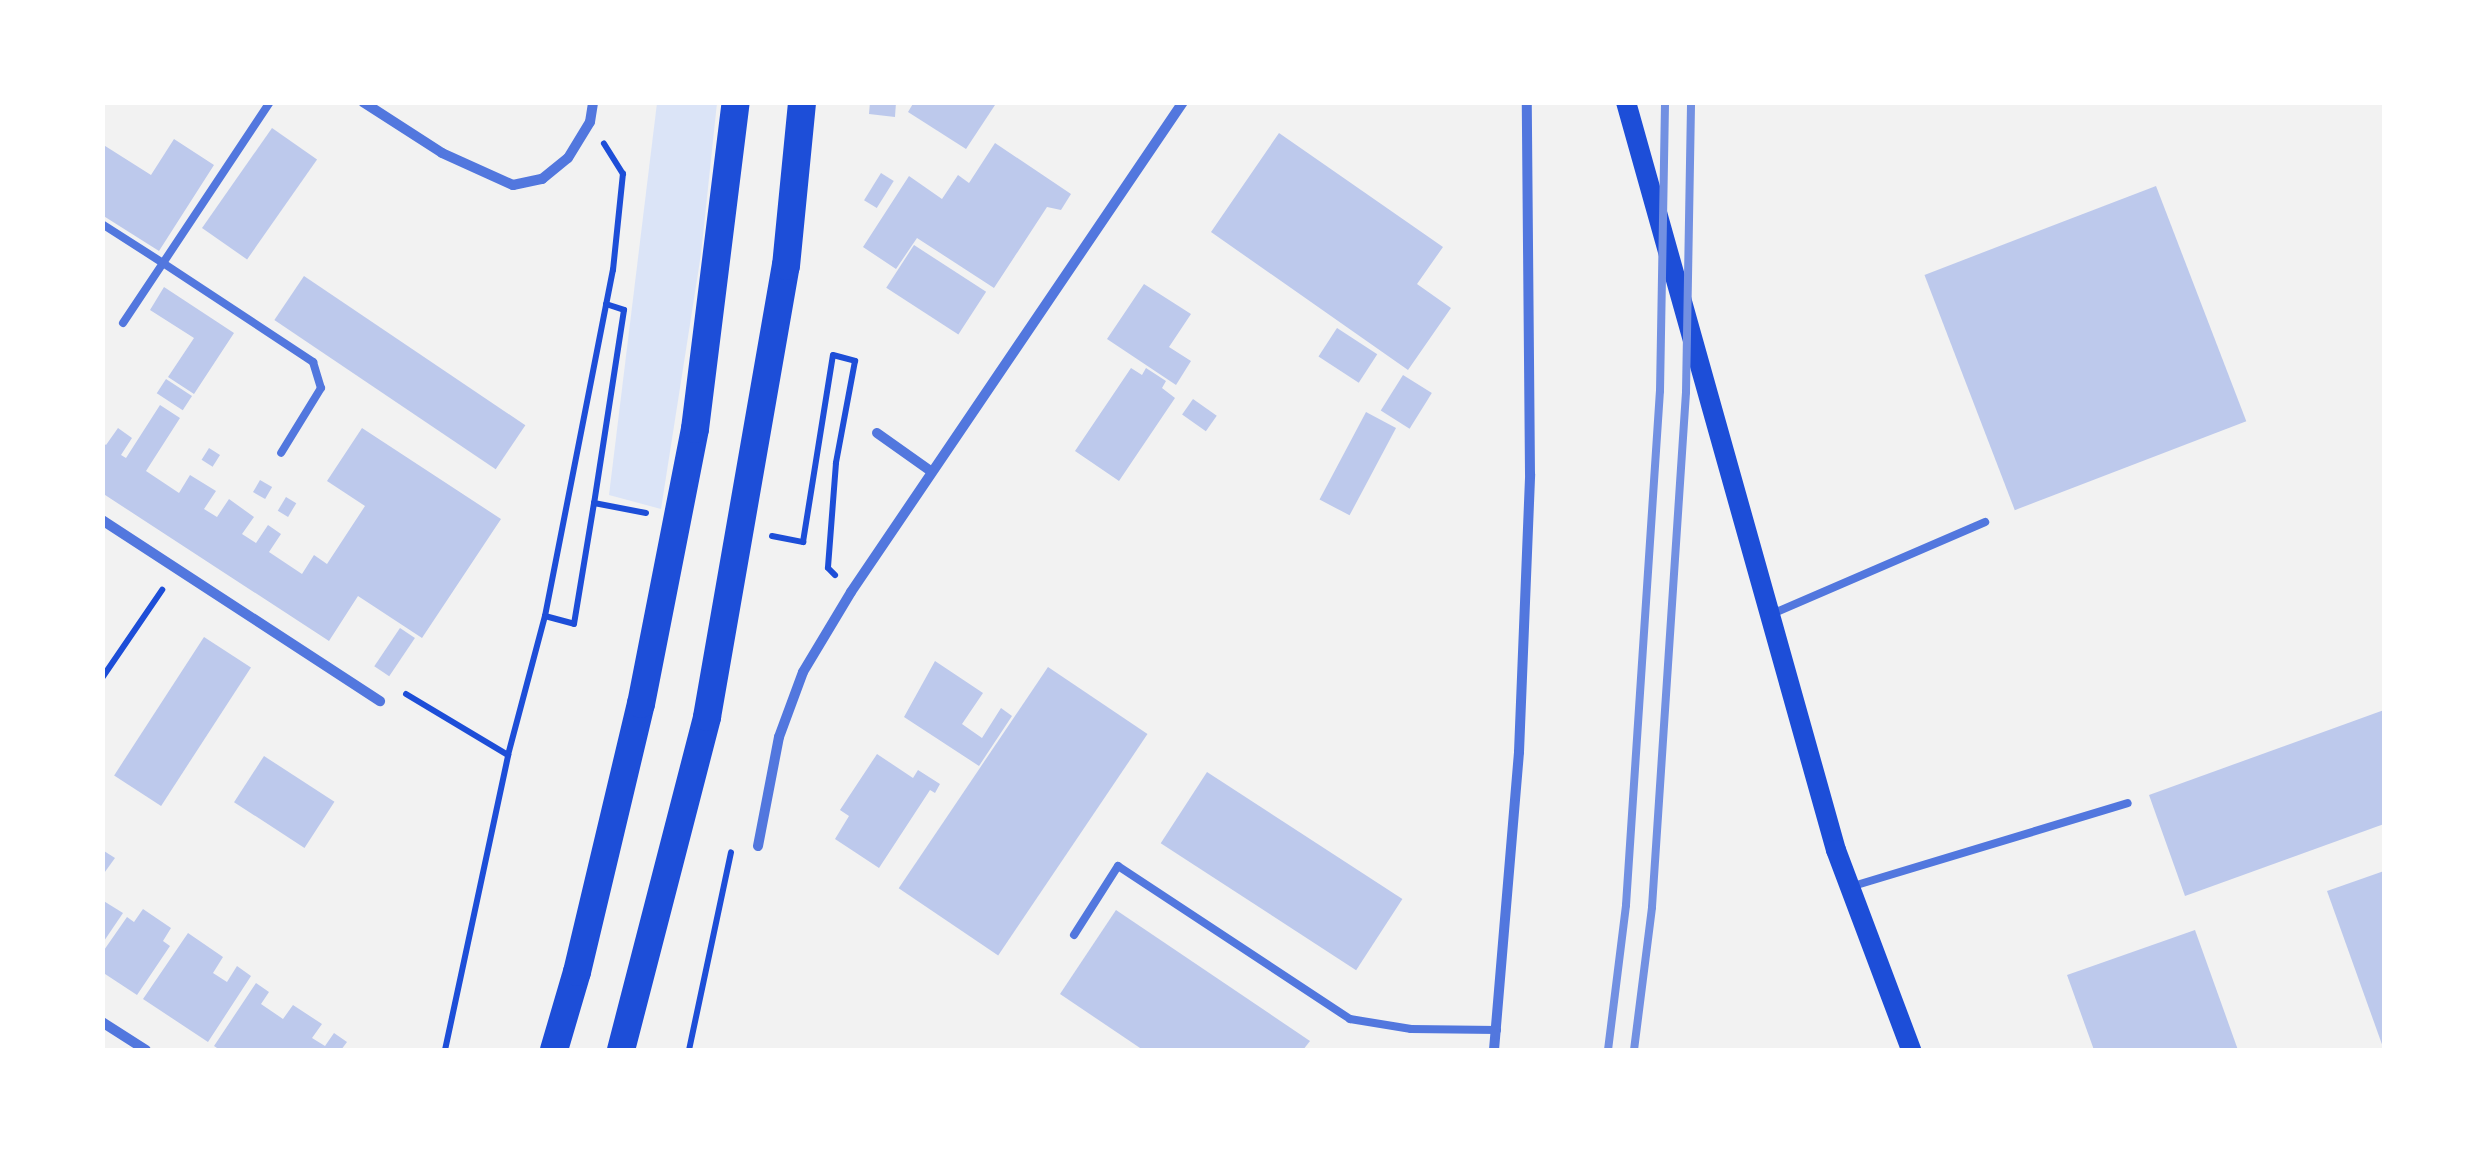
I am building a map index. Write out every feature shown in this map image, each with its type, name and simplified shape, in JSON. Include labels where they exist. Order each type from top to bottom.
[{"type":"highway","points":[[554,1050],[578,972],[641,704],[688,466],[736,102]]},
{"type":"highway","points":[[621,1050],[707,717],[786,266],[802,102]]},
{"type":"main road","points":[[1626,102],[1850,887],[1910,1050]]},
{"type":"street","points":[[364,102],[442,153],[513,185],[542,180],[568,158],[590,122],[592,102]]},
{"type":"street","points":[[758,846],[778,737],[803,672],[932,472],[1183,102]]},
{"type":"street","points":[[1494,1050],[1519,752],[1530,474],[1527,102]]},
{"type":"street","points":[[878,433],[932,472]]},
{"type":"street","points":[[102,520],[380,702]]},
{"type":"street","points":[[102,1022],[146,1050]]},
{"type":"lane","points":[[123,322],[270,102]]},
{"type":"lane","points":[[102,224],[313,362],[321,388],[281,454]]},
{"type":"lane","points":[[1770,615],[1986,522]]},
{"type":"lane","points":[[1850,887],[2128,803]]},
{"type":"lane","points":[[1074,934],[1118,866],[1350,1020],[1411,1029],[1497,1030]]},
{"type":"path","points":[[444,1050],[508,754],[545,616],[606,304],[623,174],[590,122]]},
{"type":"path","points":[[606,304],[624,310]]},
{"type":"path","points":[[545,616],[574,624],[594,503]]},
{"type":"path","points":[[102,678],[177,568]]},
{"type":"path","points":[[380,702],[405,694],[508,754]]},
{"type":"path","points":[[689,1050],[732,846],[764,814]]},
{"type":"shaded area","points":[[657,103],[717,103],[701,254],[661,509],[609,495]]},
{"type":"building","points":[[870,102],[896,102],[895,117],[869,114]]},
{"type":"building","points":[[914,102],[995,105],[966,149],[908,112]]},
{"type":"building","points":[[272,128],[317,160],[247,259],[202,228]]},
{"type":"building","points":[[1279,133],[1443,247],[1417,284],[1451,308],[1408,370],[1211,232]]},
{"type":"building","points":[[174,139],[214,165],[159,251],[102,215],[102,144],[151,175]]},
{"type":"building","points":[[995,143],[1071,194],[1061,210],[1047,207],[994,288],[917,238],[896,269],[863,247],[909,176],[942,199],[958,175],[969,183]]},
{"type":"building","points":[[881,173],[894,181],[877,208],[864,200]]},
{"type":"building","points":[[2156,186],[2246,421],[2015,510],[1924,275]]},
{"type":"building","points":[[914,245],[986,292],[958,335],[886,288]]},
{"type":"building","points":[[304,276],[525,425],[496,469],[274,320]]},
{"type":"building","points":[[1144,284],[1191,314],[1169,347],[1191,361],[1176,385],[1107,339]]},
{"type":"building","points":[[164,287],[234,333],[194,394],[168,377],[194,338],[150,310]]},
{"type":"building","points":[[1337,328],[1377,354],[1359,383],[1318,357]]},
{"type":"building","points":[[1131,368],[1142,375],[1146,368],[1166,381],[1162,388],[1175,398],[1119,481],[1075,451]]},
{"type":"building","points":[[1403,375],[1432,393],[1410,429],[1381,411]]},
{"type":"building","points":[[166,379],[192,396],[183,410],[157,393]]},
{"type":"building","points":[[1193,399],[1217,416],[1206,431],[1182,415]]},
{"type":"building","points":[[160,405],[180,418],[146,471],[179,493],[190,475],[216,491],[204,509],[217,517],[229,499],[254,517],[242,534],[256,543],[268,525],[281,534],[269,552],[302,574],[314,555],[327,564],[365,506],[327,481],[362,428],[501,519],[422,638],[358,596],[329,641],[102,493],[102,442],[106,445],[118,428],[132,438],[121,455],[126,458]]},
{"type":"building","points":[[1366,412],[1396,428],[1350,515],[1320,499]]},
{"type":"building","points":[[209,448],[220,455],[213,467],[202,460]]},
{"type":"building","points":[[260,480],[272,487],[265,499],[253,492]]},
{"type":"building","points":[[286,497],[296,503],[288,517],[278,511]]},
{"type":"building","points":[[400,628],[415,638],[389,676],[374,666]]},
{"type":"building","points":[[204,637],[251,667],[161,806],[114,775]]},
{"type":"building","points":[[935,661],[983,693],[962,724],[982,738],[1001,708],[1012,716],[979,766],[904,717]]},
{"type":"building","points":[[1048,667],[1147,734],[998,955],[899,888]]},
{"type":"building","points":[[2384,710],[2384,824],[2185,896],[2149,795]]},
{"type":"building","points":[[877,754],[913,778],[918,770],[940,784],[935,793],[930,790],[879,868],[835,839],[849,816],[840,810]]},
{"type":"building","points":[[264,756],[334,802],[304,848],[234,802]]},
{"type":"building","points":[[1207,772],[1402,899],[1356,970],[1161,843]]},
{"type":"building","points":[[102,853],[115,858],[102,876]]},
{"type":"building","points":[[2384,871],[2384,1050],[2327,891]]},
{"type":"building","points":[[102,900],[123,913],[102,944]]},
{"type":"building","points":[[143,909],[171,928],[163,941],[170,946],[137,995],[102,972],[102,953],[127,917],[134,922]]},
{"type":"building","points":[[1116,910],[1310,1041],[1303,1050],[1143,1050],[1060,994]]},
{"type":"building","points":[[2195,930],[2238,1050],[2094,1050],[2067,975]]},
{"type":"building","points":[[188,933],[223,957],[213,973],[227,982],[237,966],[251,976],[208,1042],[143,999]]},
{"type":"building","points":[[256,983],[269,992],[261,1004],[283,1019],[293,1005],[322,1024],[312,1038],[325,1046],[334,1033],[347,1042],[341,1050],[220,1050],[214,1046]]},
{"type":"railway","points":[[1608,1050],[1626,905],[1660,391],[1665,102]]},
{"type":"railway","points":[[1634,1050],[1652,907],[1686,392],[1691,102]]}]
